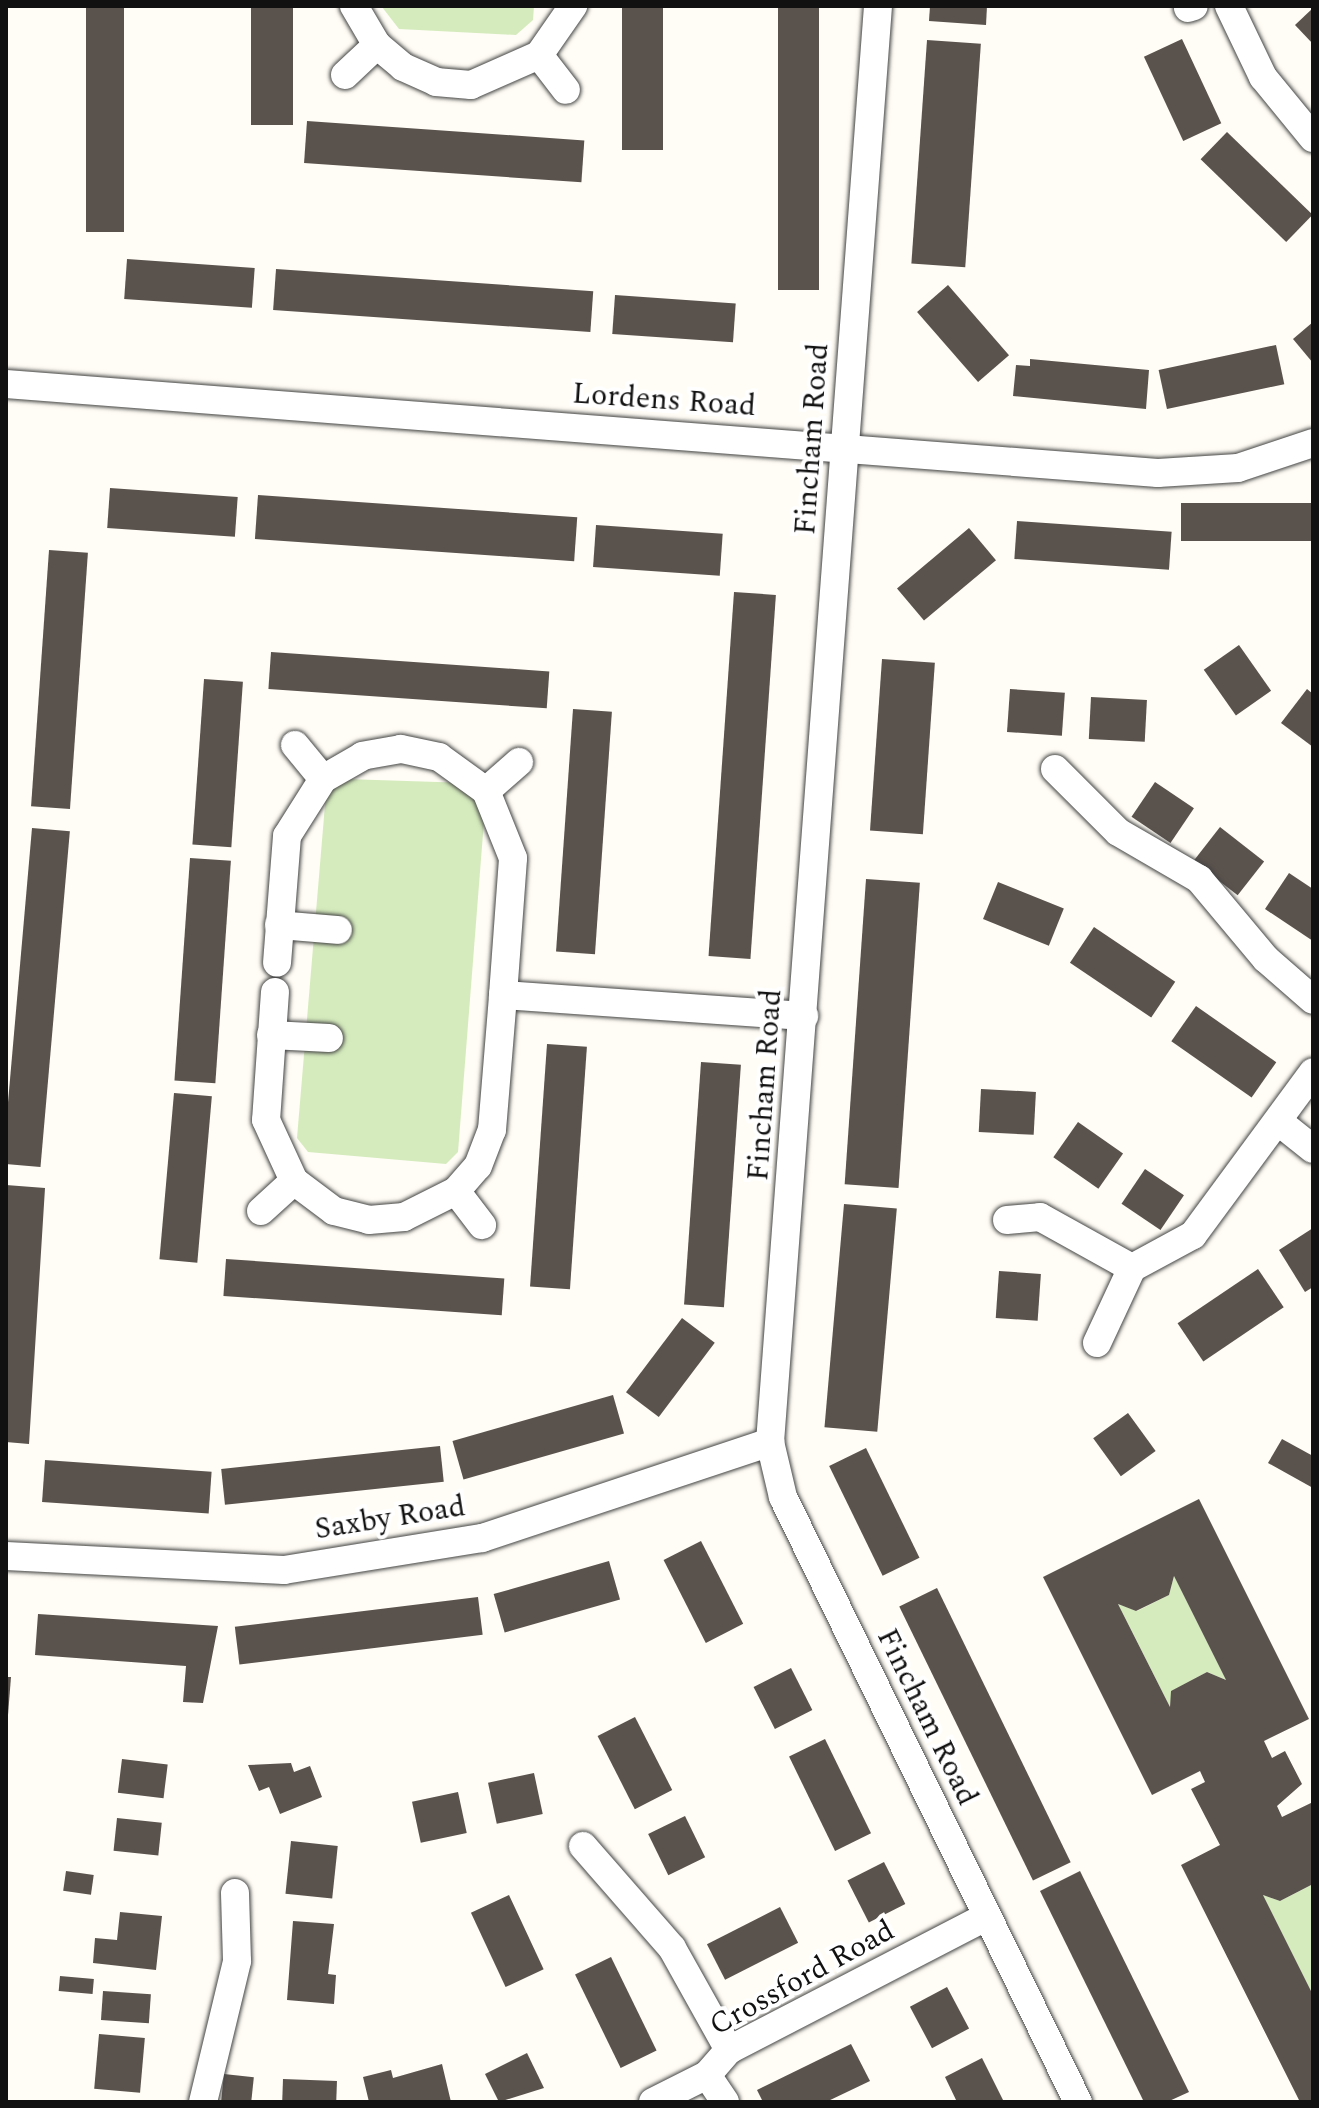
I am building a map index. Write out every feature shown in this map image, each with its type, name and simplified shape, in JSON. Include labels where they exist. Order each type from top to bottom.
[{"type":"street","points":[[354,6],[377,45],[418,76],[453,85],[488,82],[539,55],[573,6]]},
{"type":"street","name":"Fincham Road","points":[[878,6],[770,1442],[783,1497],[1078,2102]]},
{"type":"street","points":[[1229,6],[1263,77],[1313,138]]},
{"type":"street","points":[[345,75],[377,45]]},
{"type":"street","points":[[539,55],[566,90]]},
{"type":"street","name":"Lordens Road","points":[[6,384],[1158,473],[1238,468],[1313,443]]},
{"type":"street","points":[[295,745],[323,779]]},
{"type":"street","points":[[275,992],[266,1120],[294,1181],[334,1211],[369,1220],[404,1217],[456,1191],[478,1166],[492,1130],[503,995],[513,858],[486,791],[439,757],[401,749],[363,756],[323,779],[299,806],[287,836],[277,963]]},
{"type":"street","points":[[486,791],[519,762]]},
{"type":"street","points":[[1055,769],[1118,832],[1199,879],[1266,959],[1313,1000]]},
{"type":"street","points":[[279,925],[338,930]]},
{"type":"street","points":[[503,995],[804,1016]]},
{"type":"street","points":[[271,1035],[329,1038]]},
{"type":"street","points":[[1097,1343],[1132,1268],[1193,1235],[1313,1072]]},
{"type":"street","points":[[1279,1122],[1313,1149]]},
{"type":"street","points":[[261,1211],[294,1181]]},
{"type":"street","points":[[456,1191],[482,1225]]},
{"type":"street","points":[[1007,1220],[1040,1217],[1132,1268]]},
{"type":"street","name":"Saxby Road","points":[[6,1556],[284,1570],[482,1538],[770,1442]]},
{"type":"street","points":[[583,1846],[672,1948],[729,2050]]},
{"type":"street","points":[[203,2102],[237,1961],[235,1893]]},
{"type":"street","name":"Crossford Road","points":[[653,2102],[707,2075],[729,2050],[986,1917]]},
{"type":"street","points":[[707,2075],[725,2102]]},
{"type":"green space","points":[[534,6],[533,20],[516,35],[399,29],[382,7]]},
{"type":"green space","points":[[345,779],[468,783],[485,808],[458,1152],[446,1164],[308,1152],[297,1138],[326,793]]},
{"type":"green space","points":[[1174,1576],[1226,1680],[1207,1672],[1172,1691],[1170,1707],[1118,1604],[1137,1611],[1169,1595]]},
{"type":"green space","points":[[1313,1884],[1313,1995],[1263,1895],[1280,1901]]},
{"type":"building","points":[[86,6],[124,6],[124,232],[86,232]]},
{"type":"building","points":[[251,6],[293,6],[293,125],[251,125]]},
{"type":"building","points":[[622,6],[663,6],[663,150],[622,150]]},
{"type":"building","points":[[778,6],[819,6],[819,290],[778,290]]},
{"type":"building","points":[[930,6],[987,6],[986,25],[929,21]]},
{"type":"building","points":[[1313,8],[1313,44],[1295,25]]},
{"type":"building","points":[[1182,39],[1221,123],[1183,141],[1144,57]]},
{"type":"building","points":[[927,40],[981,44],[965,267],[911,263]]},
{"type":"building","points":[[307,121],[584,140],[581,182],[304,163]]},
{"type":"building","points":[[1227,132],[1313,215],[1286,242],[1201,159]]},
{"type":"building","points":[[127,259],[255,268],[252,308],[124,299]]},
{"type":"building","points":[[276,269],[593,291],[590,332],[273,310]]},
{"type":"building","points":[[948,285],[1009,355],[978,382],[917,312]]},
{"type":"building","points":[[615,295],[736,303],[733,342],[612,334]]},
{"type":"building","points":[[1313,322],[1313,363],[1293,339]]},
{"type":"building","points":[[1276,345],[1284,384],[1167,409],[1159,370]]},
{"type":"building","points":[[1030,359],[1149,370],[1146,409],[1013,396],[1016,365],[1030,366]]},
{"type":"building","points":[[110,488],[238,497],[235,537],[107,528]]},
{"type":"building","points":[[258,495],[577,517],[574,561],[255,539]]},
{"type":"building","points":[[1181,503],[1313,503],[1313,541],[1181,541]]},
{"type":"building","points":[[1017,521],[1172,532],[1169,570],[1014,559]]},
{"type":"building","points":[[596,525],[723,534],[720,576],[593,567]]},
{"type":"building","points":[[969,528],[996,560],[924,621],[897,588]]},
{"type":"building","points":[[49,550],[88,553],[70,809],[31,806]]},
{"type":"building","points":[[734,592],[776,595],[750,959],[709,956]]},
{"type":"building","points":[[1239,645],[1271,691],[1236,716],[1204,670]]},
{"type":"building","points":[[271,652],[549,671],[547,708],[268,689]]},
{"type":"building","points":[[882,659],[935,663],[923,834],[870,831]]},
{"type":"building","points":[[204,679],[243,682],[231,847],[192,845]]},
{"type":"building","points":[[1010,689],[1065,693],[1062,736],[1007,732]]},
{"type":"building","points":[[1307,689],[1313,694],[1313,747],[1281,723]]},
{"type":"building","points":[[1091,697],[1147,700],[1145,742],[1089,739]]},
{"type":"building","points":[[573,709],[612,712],[595,954],[556,951]]},
{"type":"building","points":[[1155,782],[1194,808],[1170,843],[1132,817]]},
{"type":"building","points":[[1220,827],[1264,861],[1238,895],[1194,861]]},
{"type":"building","points":[[32,828],[70,831],[40,1167],[6,1164],[6,1125]]},
{"type":"building","points":[[190,858],[231,861],[215,1083],[174,1080]]},
{"type":"building","points":[[1289,873],[1313,889],[1313,941],[1265,909]]},
{"type":"building","points":[[866,879],[920,883],[899,1188],[845,1184]]},
{"type":"building","points":[[998,882],[1064,909],[1049,946],[983,919]]},
{"type":"building","points":[[1094,927],[1175,982],[1151,1017],[1070,963]]},
{"type":"building","points":[[1196,1006],[1276,1062],[1252,1097],[1171,1041]]},
{"type":"building","points":[[547,1044],[587,1047],[570,1289],[530,1286]]},
{"type":"building","points":[[701,1062],[741,1065],[724,1307],[684,1304]]},
{"type":"building","points":[[981,1089],[1036,1092],[1034,1135],[979,1132]]},
{"type":"building","points":[[174,1093],[212,1096],[197,1263],[159,1259]]},
{"type":"building","points":[[1078,1122],[1123,1154],[1098,1189],[1053,1157]]},
{"type":"building","points":[[1145,1169],[1184,1195],[1160,1230],[1122,1204]]},
{"type":"building","points":[[6,1185],[45,1188],[29,1444],[6,1442]]},
{"type":"building","points":[[844,1204],[897,1209],[877,1432],[824,1427]]},
{"type":"building","points":[[1313,1228],[1313,1287],[1305,1292],[1279,1250]]},
{"type":"building","points":[[226,1259],[504,1278],[502,1315],[223,1296]]},
{"type":"building","points":[[1258,1269],[1284,1307],[1203,1361],[1178,1323]]},
{"type":"building","points":[[999,1271],[1041,1274],[1038,1321],[996,1318]]},
{"type":"building","points":[[682,1318],[715,1343],[659,1417],[626,1392]]},
{"type":"building","points":[[613,1395],[624,1433],[463,1479],[452,1441]]},
{"type":"building","points":[[1128,1413],[1156,1451],[1121,1476],[1093,1438]]},
{"type":"building","points":[[1282,1439],[1313,1456],[1313,1488],[1268,1463]]},
{"type":"building","points":[[440,1446],[444,1482],[225,1505],[221,1469]]},
{"type":"building","points":[[866,1448],[919,1558],[883,1576],[829,1466]]},
{"type":"building","points":[[45,1460],[212,1472],[209,1514],[42,1502]]},
{"type":"building","points":[[1199,1499],[1309,1719],[1264,1741],[1272,1758],[1285,1751],[1302,1784],[1277,1806],[1282,1817],[1313,1802],[1313,1884],[1280,1901],[1263,1895],[1313,1995],[1313,2102],[1300,2102],[1181,1865],[1220,1845],[1191,1789],[1205,1782],[1200,1771],[1152,1795],[1043,1577]],"holes":[[[1174,1576],[1226,1680],[1207,1672],[1171,1691],[1170,1707],[1118,1604],[1136,1611],[1169,1595]]]},
{"type":"building","points":[[701,1541],[743,1624],[706,1643],[664,1560]]},
{"type":"building","points":[[609,1561],[620,1599],[505,1633],[494,1594]]},
{"type":"building","points":[[937,1588],[1071,1862],[1033,1881],[899,1606]]},
{"type":"building","points":[[478,1597],[483,1635],[239,1665],[235,1627]]},
{"type":"building","points":[[38,1614],[218,1626],[203,1703],[183,1702],[186,1666],[35,1655]]},
{"type":"building","points":[[791,1668],[812,1710],[775,1729],[754,1687]]},
{"type":"building","points":[[6,1677],[11,1677],[8,1715],[6,1715]]},
{"type":"building","points":[[635,1717],[672,1790],[635,1809],[598,1736]]},
{"type":"building","points":[[825,1739],[871,1833],[835,1851],[789,1757]]},
{"type":"building","points":[[122,1759],[168,1765],[164,1798],[118,1793]]},
{"type":"building","points":[[291,1763],[294,1772],[310,1766],[322,1797],[280,1814],[269,1787],[259,1791],[248,1765]]},
{"type":"building","points":[[534,1773],[543,1814],[497,1824],[488,1783]]},
{"type":"building","points":[[458,1792],[467,1833],[421,1843],[412,1802]]},
{"type":"building","points":[[685,1816],[705,1857],[668,1875],[648,1834]]},
{"type":"building","points":[[117,1818],[162,1823],[158,1856],[114,1851]]},
{"type":"building","points":[[291,1841],[338,1846],[332,1899],[285,1894]]},
{"type":"building","points":[[884,1862],[905,1904],[869,1922],[847,1881]]},
{"type":"building","points":[[66,1871],[94,1875],[91,1895],[63,1891]]},
{"type":"building","points":[[1080,1871],[1189,2092],[1167,2102],[1144,2102],[1040,1891]]},
{"type":"building","points":[[509,1895],[544,1969],[506,1987],[471,1913]]},
{"type":"building","points":[[780,1907],[798,1943],[725,1980],[707,1944]]},
{"type":"building","points":[[120,1912],[162,1916],[156,1970],[93,1963],[95,1938],[117,1940]]},
{"type":"building","points":[[293,1921],[334,1924],[328,1974],[336,1975],[334,2004],[287,2000]]},
{"type":"building","points":[[611,1957],[657,2050],[621,2068],[575,1975]]},
{"type":"building","points":[[60,1976],[94,1979],[93,1994],[59,1991]]},
{"type":"building","points":[[947,1987],[969,2028],[932,2048],[910,2007]]},
{"type":"building","points":[[103,1991],[151,1994],[149,2023],[101,2020]]},
{"type":"building","points":[[99,2034],[145,2038],[140,2093],[94,2089]]},
{"type":"building","points":[[851,2044],[870,2081],[826,2102],[763,2102],[757,2090]]},
{"type":"building","points":[[527,2053],[544,2088],[499,2102],[485,2074]]},
{"type":"building","points":[[982,2058],[1003,2100],[957,2102],[945,2077]]},
{"type":"building","points":[[442,2064],[451,2102],[369,2102],[363,2077],[391,2070],[393,2078]]},
{"type":"building","points":[[224,2074],[254,2077],[251,2102],[221,2102]]},
{"type":"building","points":[[283,2079],[337,2081],[336,2102],[282,2102]]}]
